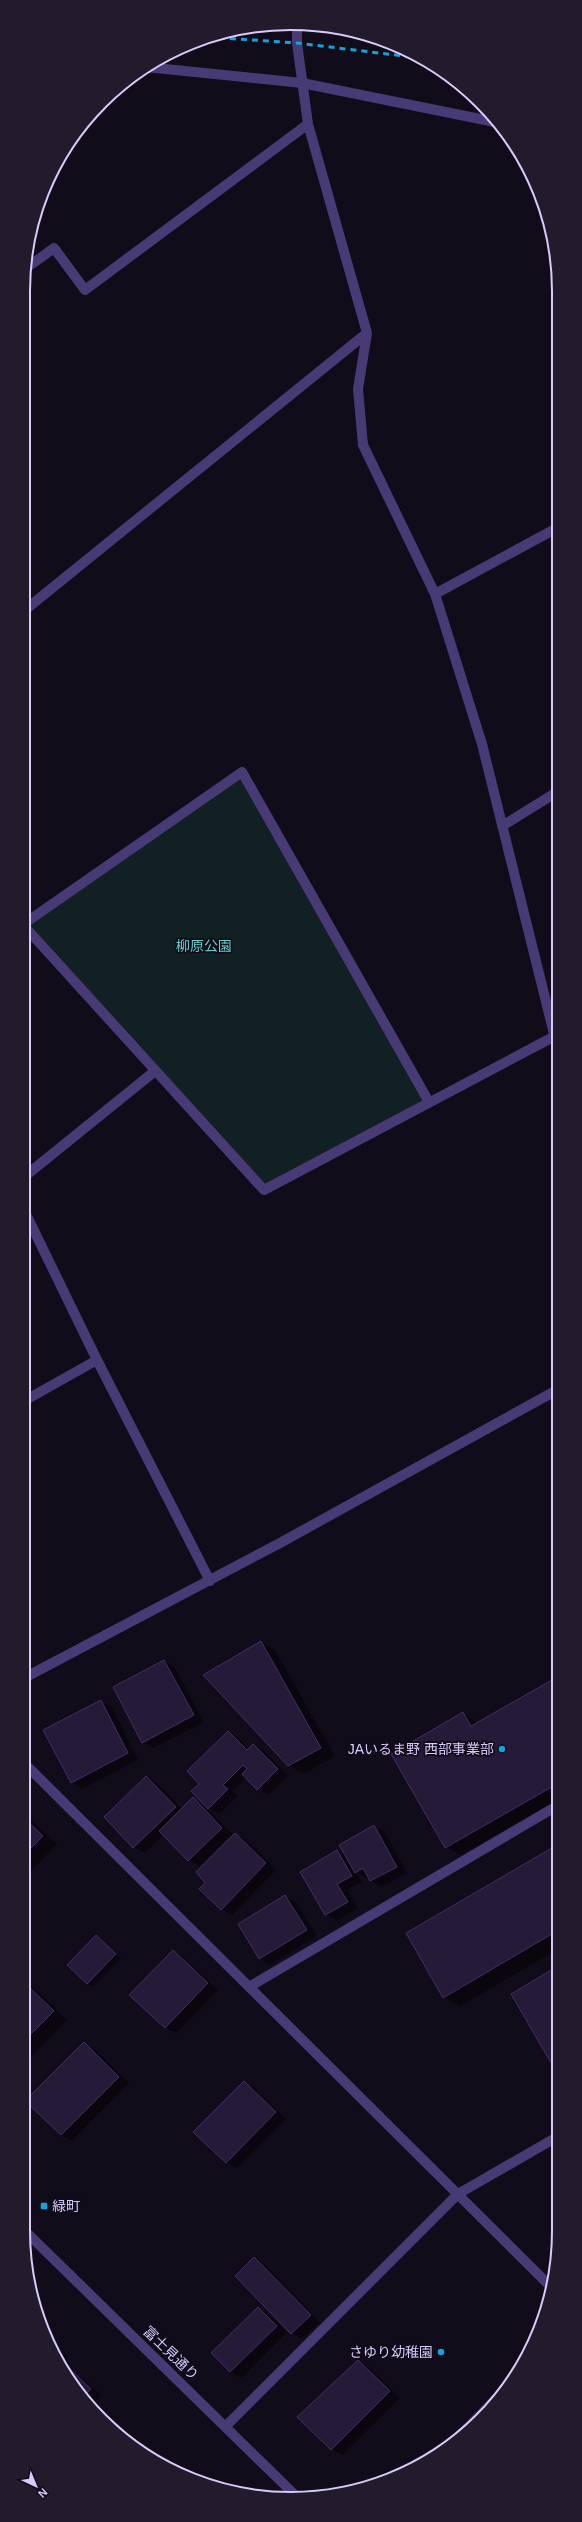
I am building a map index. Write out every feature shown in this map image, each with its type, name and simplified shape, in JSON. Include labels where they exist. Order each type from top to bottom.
[{"type":"street","points":[[298,30],[302,83],[308,124],[367,333],[358,389],[363,445],[435,594],[482,744],[552,1025]]},
{"type":"street","points":[[156,68],[302,83],[488,121]]},
{"type":"street","points":[[32,264],[54,248],[85,290],[308,124]]},
{"type":"street","points":[[30,606],[367,333]]},
{"type":"street","points":[[435,594],[552,531]]},
{"type":"street","points":[[30,919],[242,772],[429,1102]]},
{"type":"street","points":[[502,826],[552,795]]},
{"type":"street","points":[[30,934],[264,1190],[429,1102],[552,1043]]},
{"type":"street","points":[[30,1172],[156,1071]]},
{"type":"street","points":[[30,1222],[97,1360],[210,1581]]},
{"type":"street","points":[[30,1398],[97,1360]]},
{"type":"street","points":[[30,1675],[210,1581],[552,1393]]},
{"type":"street","points":[[30,1769],[547,2283]]},
{"type":"street","points":[[249,1987],[552,1809]]},
{"type":"street","points":[[226,2426],[458,2194],[552,2140]]},
{"type":"street","name":"富士見通り","points":[[30,2236],[292,2492]]},
{"type":"green space","name":"柳原公園","points":[[242,772],[429,1102],[264,1190],[30,929],[30,920]]},
{"type":"building","points":[[261,1641],[321,1748],[288,1766],[203,1675]]},
{"type":"building","points":[[164,1660],[194,1715],[142,1743],[113,1687]]},
{"type":"building","points":[[552,1680],[552,1787],[445,1848],[391,1754],[463,1712],[471,1726]]},
{"type":"building","points":[[101,1700],[128,1753],[71,1783],[43,1730]]},
{"type":"building","points":[[228,1731],[247,1750],[253,1744],[278,1769],[257,1790],[242,1774],[247,1769],[243,1765],[223,1785],[228,1789],[208,1809],[191,1791],[199,1784],[187,1771]]},
{"type":"building","points":[[146,1776],[176,1807],[133,1848],[104,1817]]},
{"type":"building","points":[[193,1797],[222,1828],[188,1861],[159,1831]]},
{"type":"building","points":[[30,1824],[43,1836],[30,1849]]},
{"type":"building","points":[[374,1825],[397,1867],[370,1881],[363,1868],[355,1873],[339,1845]]},
{"type":"building","points":[[235,1833],[266,1863],[221,1910],[199,1889],[205,1883],[196,1872]]},
{"type":"building","points":[[552,1848],[552,1934],[443,1998],[406,1933]]},
{"type":"building","points":[[337,1850],[352,1876],[337,1884],[348,1902],[325,1915],[300,1872]]},
{"type":"building","points":[[285,1895],[307,1930],[259,1959],[238,1924]]},
{"type":"building","points":[[96,1935],[116,1954],[87,1984],[67,1965]]},
{"type":"building","points":[[173,1950],[208,1983],[165,2028],[129,1995]]},
{"type":"building","points":[[552,1970],[552,2064],[511,1994]]},
{"type":"building","points":[[30,1988],[54,2011],[30,2035]]},
{"type":"building","points":[[84,2042],[119,2077],[61,2135],[30,2106],[30,2096]]},
{"type":"building","points":[[244,2081],[276,2112],[226,2163],[193,2132]]},
{"type":"building","points":[[254,2257],[311,2315],[291,2334],[235,2276]]},
{"type":"building","points":[[258,2307],[277,2326],[230,2372],[211,2353]]},
{"type":"building","points":[[358,2360],[390,2391],[331,2450],[297,2417]]},
{"type":"building","points":[[68,2367],[91,2389],[87,2393]]},
{"type":"building","points":[[496,2392],[476,2416],[455,2434]]},
{"type":"railway","points":[[226,38],[297,43],[404,56]]},
{"type":"place","name":"JAいるま野 西部事業部","points":[[502,1749]]},
{"type":"place","name":"緑町","points":[[44,2206]]},
{"type":"place","name":"さゆり幼稚園","points":[[441,2352]]}]
